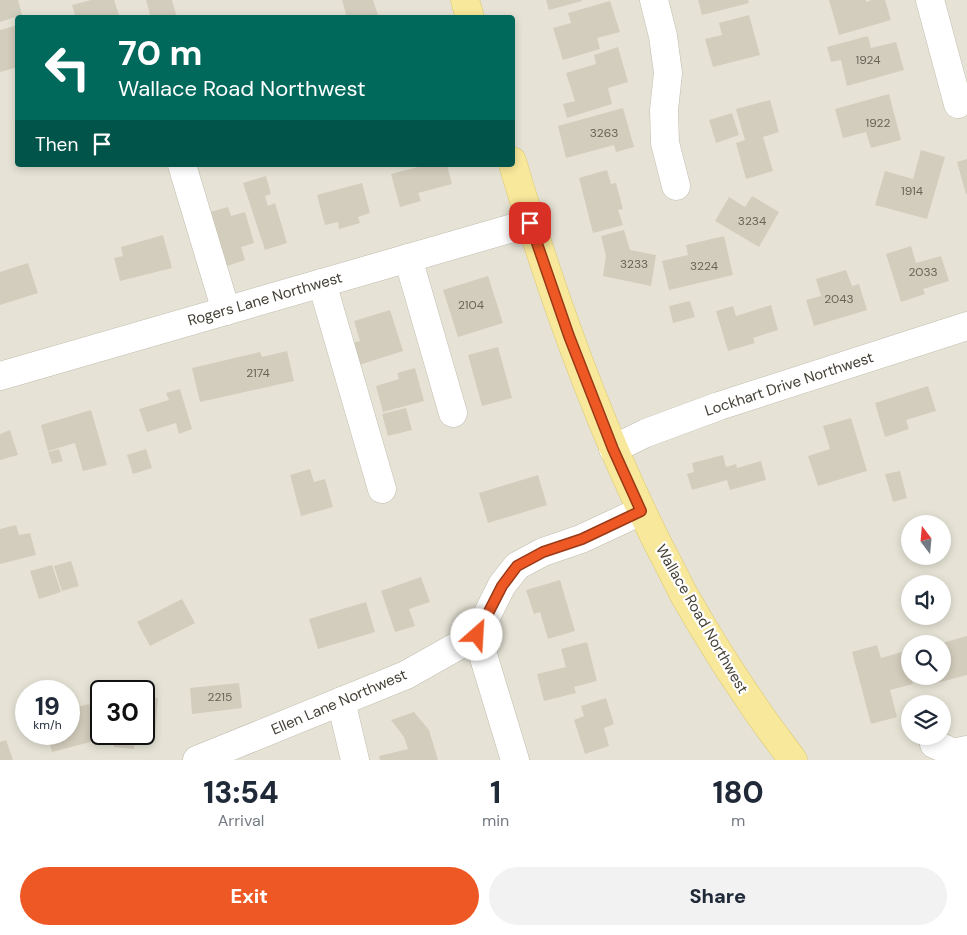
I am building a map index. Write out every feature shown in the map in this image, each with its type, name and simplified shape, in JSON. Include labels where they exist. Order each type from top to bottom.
[{"type":"main road","points":[[465,0],[469,15]]},
{"type":"main road","name":"Wallace Road Northwest","points":[[514,167],[530,223],[569,336],[613,449],[641,511],[683,592],[716,647],[750,702],[793,760]]},
{"type":"street","points":[[654,0],[663,36],[668,73],[664,110],[665,143],[676,186]]},
{"type":"street","points":[[930,0],[958,104]]},
{"type":"street","points":[[183,167],[226,311]]},
{"type":"street","name":"Rogers Lane Northwest","points":[[0,376],[530,223]]},
{"type":"street","points":[[408,258],[453,413]]},
{"type":"street","points":[[322,283],[382,489]]},
{"type":"street","name":"Lockhart Drive Northwest","points":[[613,449],[646,433],[718,406],[967,326]]},
{"type":"street","points":[[515,760],[477,635],[502,586],[517,566],[543,552],[582,539],[641,511]]},
{"type":"street","name":"Ellen Lane Northwest","points":[[197,760],[406,675],[477,635]]},
{"type":"street","points":[[341,701],[355,760]]},
{"type":"street","points":[[936,745],[954,753],[967,750]]},
{"type":"shaded area","points":[[0,0],[967,0],[967,760],[0,760]]},
{"type":"building","points":[[0,0],[18,0],[22,15],[15,15],[15,17],[0,22]]},
{"type":"building","points":[[91,0],[114,0],[119,15],[75,15],[72,5]]},
{"type":"building","points":[[146,0],[172,0],[176,15],[150,15]]},
{"type":"building","points":[[342,0],[373,0],[378,15],[346,15]]},
{"type":"building","points":[[546,0],[582,0],[582,1],[549,10]]},
{"type":"building","points":[[698,0],[748,0],[749,3],[702,15]]},
{"type":"building","points":[[829,0],[866,0],[866,2],[885,0],[891,20],[839,35]]},
{"type":"building","points":[[610,1],[620,32],[597,38],[600,49],[563,60],[553,28],[571,23],[568,13]]},
{"type":"building","points":[[749,15],[760,55],[713,67],[705,39],[722,35],[719,23]]},
{"type":"building","points":[[15,26],[15,68],[0,72],[0,30]]},
{"type":"building","points":[[868,36],[871,48],[896,42],[904,70],[847,86],[841,60],[831,62],[827,47]]},
{"type":"building","points":[[618,47],[628,82],[608,88],[612,104],[567,118],[563,104],[575,101],[566,73],[596,64],[594,55]]},
{"type":"building","points":[[889,94],[901,140],[871,148],[866,132],[843,138],[835,109]]},
{"type":"building","points":[[770,100],[779,132],[763,137],[773,171],[746,179],[736,143],[745,140],[736,109]]},
{"type":"building","points":[[623,108],[634,147],[616,152],[614,145],[566,158],[558,126]]},
{"type":"building","points":[[732,113],[739,135],[716,143],[709,120]]},
{"type":"building","points":[[921,150],[945,157],[927,219],[875,205],[885,171],[913,179]]},
{"type":"building","points":[[967,159],[967,194],[966,194],[957,162]]},
{"type":"building","points":[[418,167],[448,167],[452,184],[418,193],[421,201],[400,207],[391,174]]},
{"type":"building","points":[[607,170],[611,184],[616,183],[623,209],[618,210],[623,225],[593,233],[579,178]]},
{"type":"building","points":[[266,176],[271,194],[265,196],[268,206],[275,203],[287,243],[265,250],[243,183]]},
{"type":"building","points":[[362,183],[370,213],[358,217],[360,223],[339,229],[338,222],[325,225],[317,195]]},
{"type":"building","points":[[752,196],[779,212],[759,247],[715,221],[729,197],[745,207]]},
{"type":"building","points":[[228,207],[231,216],[245,212],[254,243],[241,247],[245,260],[227,266],[210,212]]},
{"type":"building","points":[[624,230],[630,250],[656,255],[651,286],[603,276],[606,256],[601,236]]},
{"type":"building","points":[[163,235],[172,268],[120,281],[114,258],[123,256],[121,247]]},
{"type":"building","points":[[724,236],[733,275],[669,290],[662,261],[688,255],[686,245]]},
{"type":"building","points":[[911,246],[916,263],[941,256],[949,281],[923,289],[925,294],[901,302],[886,254]]},
{"type":"building","points":[[28,263],[38,293],[0,305],[0,272]]},
{"type":"building","points":[[846,270],[852,286],[859,284],[867,310],[814,326],[806,300],[821,296],[816,279]]},
{"type":"building","points":[[488,276],[503,323],[458,337],[443,290]]},
{"type":"building","points":[[690,301],[695,317],[673,323],[669,306]]},
{"type":"building","points":[[771,305],[778,330],[753,338],[755,343],[728,351],[716,311],[733,306],[736,316]]},
{"type":"building","points":[[390,310],[403,351],[359,365],[352,343],[360,341],[354,321]]},
{"type":"building","points":[[498,347],[512,398],[482,406],[468,355]]},
{"type":"building","points":[[287,351],[294,381],[200,402],[192,368],[260,352],[262,357]]},
{"type":"building","points":[[415,368],[424,401],[383,412],[376,386],[399,379],[397,373]]},
{"type":"building","points":[[928,386],[936,411],[906,420],[909,429],[885,437],[875,403]]},
{"type":"building","points":[[180,389],[192,429],[179,434],[176,423],[147,432],[139,409],[169,400],[166,393]]},
{"type":"building","points":[[406,408],[412,430],[388,436],[382,414]]},
{"type":"building","points":[[91,410],[107,465],[83,471],[75,443],[48,451],[41,425]]},
{"type":"building","points":[[851,418],[867,471],[818,486],[808,456],[830,449],[823,426]]},
{"type":"building","points":[[10,430],[18,455],[0,460],[0,434]]},
{"type":"building","points":[[59,449],[63,461],[52,464],[48,452]]},
{"type":"building","points":[[146,449],[152,468],[133,474],[127,455]]},
{"type":"building","points":[[723,455],[726,467],[736,464],[737,468],[761,461],[766,480],[730,490],[727,480],[692,490],[687,474],[694,472],[692,463]]},
{"type":"building","points":[[310,469],[314,482],[325,479],[333,507],[301,516],[290,475]]},
{"type":"building","points":[[900,471],[907,498],[893,502],[885,474]]},
{"type":"building","points":[[538,475],[547,505],[488,523],[479,493]]},
{"type":"building","points":[[16,525],[19,535],[30,533],[36,555],[0,564],[0,529]]},
{"type":"building","points":[[71,561],[79,586],[62,591],[54,566]]},
{"type":"building","points":[[52,565],[61,592],[39,599],[30,571]]},
{"type":"building","points":[[421,577],[430,602],[409,609],[415,626],[395,632],[381,591]]},
{"type":"building","points":[[560,580],[575,631],[548,639],[540,612],[534,614],[526,590]]},
{"type":"building","points":[[182,599],[195,623],[150,646],[137,622]]},
{"type":"building","points":[[366,602],[375,632],[318,649],[309,619]]},
{"type":"building","points":[[967,636],[967,675],[951,679],[951,640]]},
{"type":"building","points":[[587,642],[597,681],[574,687],[576,693],[544,701],[537,674],[566,667],[561,649]]},
{"type":"building","points":[[877,645],[881,658],[901,652],[901,685],[909,685],[890,690],[897,717],[871,724],[852,652]]},
{"type":"building","points":[[239,683],[242,708],[192,714],[190,688]]},
{"type":"building","points":[[155,698],[158,698],[155,733]]},
{"type":"building","points":[[606,698],[614,724],[604,728],[609,746],[585,754],[574,720],[584,716],[581,706]]},
{"type":"building","points":[[89,704],[90,742],[80,745],[80,706]]},
{"type":"building","points":[[414,712],[429,730],[438,760],[380,760],[379,756],[408,749],[404,737],[391,720]]},
{"type":"building","points":[[6,740],[13,760],[0,760],[0,742]]},
{"type":"building","points":[[50,745],[79,745],[52,752]]},
{"type":"building","points":[[114,745],[135,745],[134,749],[114,747]]},
{"type":"route","points":[[477,635],[502,586],[517,566],[543,552],[582,539],[641,511],[613,449],[569,336],[530,223]]}]
